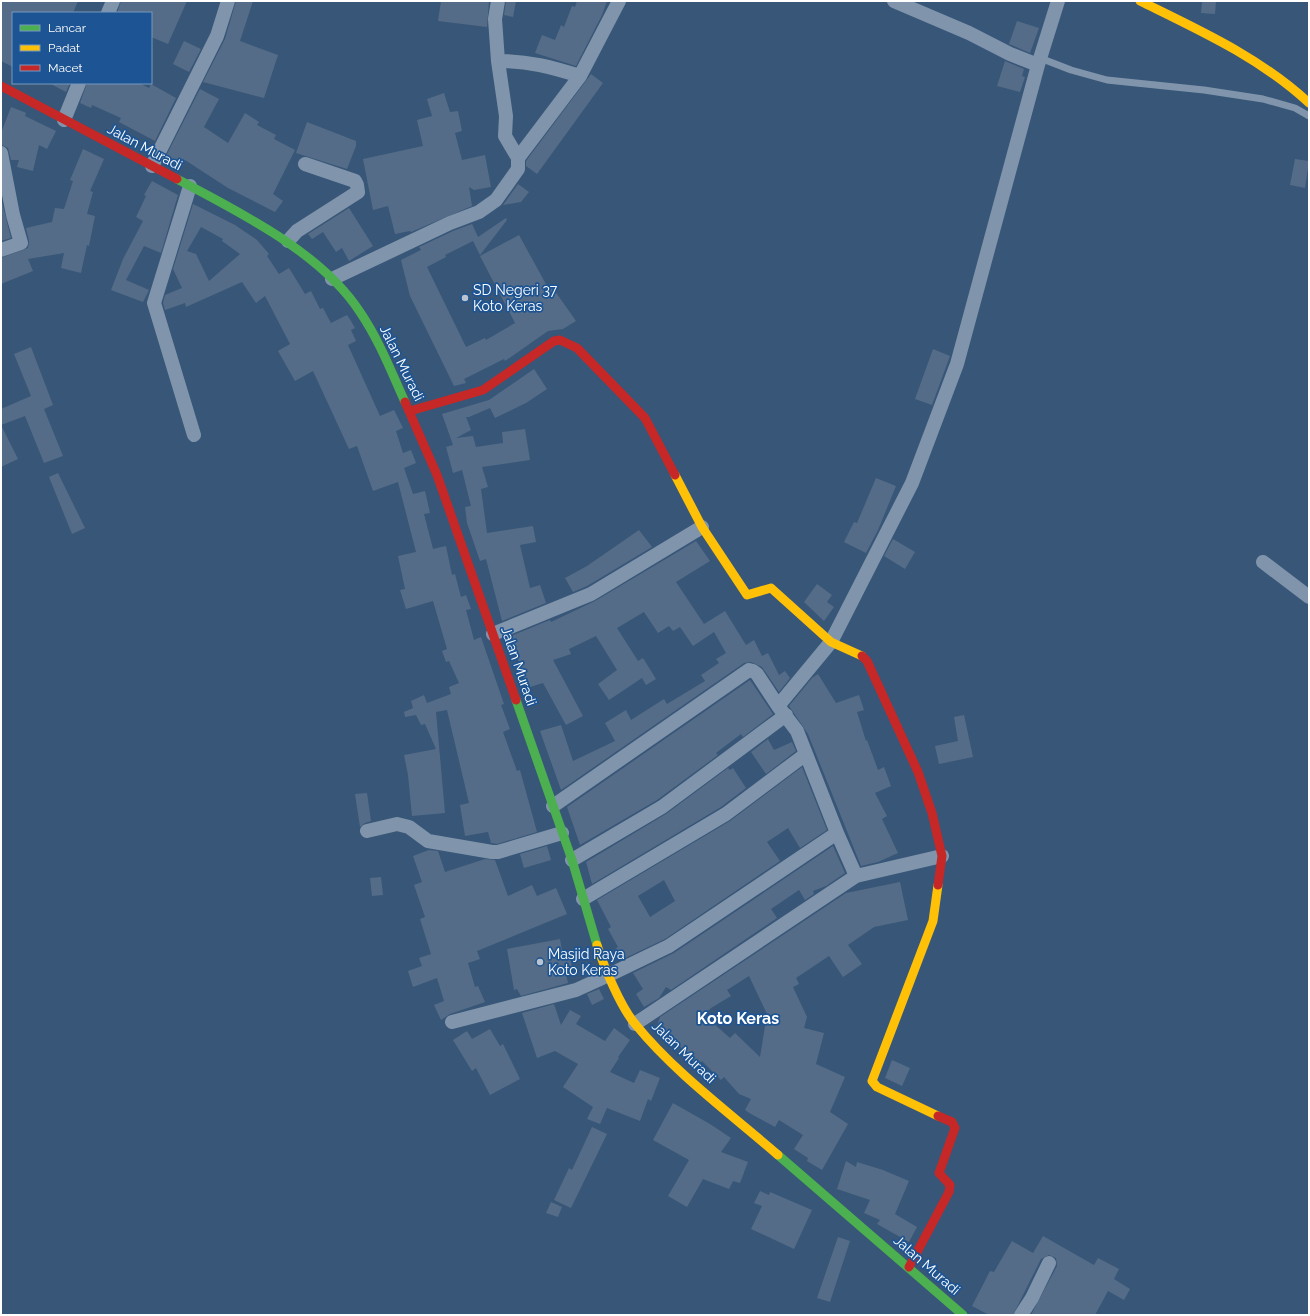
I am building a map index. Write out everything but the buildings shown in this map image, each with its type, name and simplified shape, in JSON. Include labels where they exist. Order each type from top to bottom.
[{"type":"main road","points":[[1140,1],[1216,38],[1292,87],[1309,103]]},
{"type":"main road","name":"Jalan Muradi","points":[[1,86],[190,186],[288,241],[332,279],[360,311],[381,348],[437,475],[572,860],[582,900],[600,954],[622,1002],[636,1024],[668,1060],[909,1267],[962,1315]]},
{"type":"main road","points":[[410,411],[483,390],[554,341],[560,340],[577,348],[645,418],[702,527],[747,596],[751,596],[765,588],[772,588],[831,642],[854,652],[867,661],[918,772],[932,813],[942,856],[933,921],[872,1082],[877,1087],[952,1122],[955,1128],[939,1173],[950,1185],[949,1192],[909,1267]]},
{"type":"street","points":[[108,12],[112,1]]},
{"type":"street","points":[[152,166],[217,36],[228,1]]},
{"type":"street","points":[[332,279],[450,223],[479,212],[496,200],[518,169],[518,158],[505,136],[506,116],[498,61],[495,19],[498,1]]},
{"type":"street","points":[[518,158],[580,76],[619,1]]},
{"type":"street","points":[[894,1],[969,33],[1010,54],[1039,61]]},
{"type":"street","points":[[572,860],[662,806],[782,710],[831,642],[912,483],[957,364],[1039,61],[1058,1]]},
{"type":"street","points":[[498,61],[522,61],[546,65],[580,76]]},
{"type":"street","points":[[64,120],[79,84]]},
{"type":"street","points":[[1,152],[13,215],[21,243],[1,250]]},
{"type":"street","points":[[288,241],[297,231],[358,192],[355,181],[306,164]]},
{"type":"street","points":[[190,186],[154,303],[194,435]]},
{"type":"street","points":[[493,634],[591,594],[702,527]]},
{"type":"street","points":[[1263,562],[1309,597]]},
{"type":"street","points":[[553,806],[749,670],[757,674],[797,730],[837,833],[856,876]]},
{"type":"street","points":[[582,900],[726,814],[806,754]]},
{"type":"street","points":[[367,831],[397,824],[409,827],[428,841],[492,852],[562,833]]},
{"type":"street","points":[[452,1022],[576,990],[669,946],[837,833]]},
{"type":"street","points":[[636,1024],[856,876],[942,856]]},
{"type":"street","points":[[1021,1315],[1032,1298],[1049,1263]]},
{"type":"lane","points":[[1039,61],[1107,80],[1204,90],[1263,99],[1295,108],[1309,116]]},
{"type":"traffic: fast","points":[[177,179],[226,205],[277,235],[324,271],[343,290],[367,323],[405,402]]},
{"type":"traffic: fast","points":[[516,700],[572,860],[597,945]]},
{"type":"traffic: fast","points":[[778,1155],[963,1315]]},
{"type":"traffic: slow","points":[[1140,1],[1229,46],[1271,72],[1309,103]]},
{"type":"traffic: slow","points":[[675,475],[702,527],[747,595],[771,588],[831,642],[862,656]]},
{"type":"traffic: slow","points":[[938,885],[933,921],[872,1081],[877,1087],[938,1116]]},
{"type":"traffic: slow","points":[[597,945],[608,975],[630,1018],[651,1043],[704,1093],[778,1155]]},
{"type":"traffic: jam","points":[[1,86],[177,179]]},
{"type":"traffic: jam","points":[[410,411],[483,390],[554,341],[560,340],[577,348],[645,418],[675,475]]},
{"type":"traffic: jam","points":[[405,402],[437,475],[516,700]]},
{"type":"traffic: jam","points":[[862,656],[867,661],[918,772],[932,813],[942,856],[938,885]]},
{"type":"traffic: jam","points":[[909,1267],[949,1192],[950,1185],[939,1173],[955,1128],[952,1122],[938,1116]]},
{"type":"place","name":"SD Negeri 37 Koto Keras","points":[[465,298]]},
{"type":"place","name":"Masjid Raya Koto Keras","points":[[540,962]]},
{"type":"district","name":"Koto Keras","points":[[738,1018]]}]
